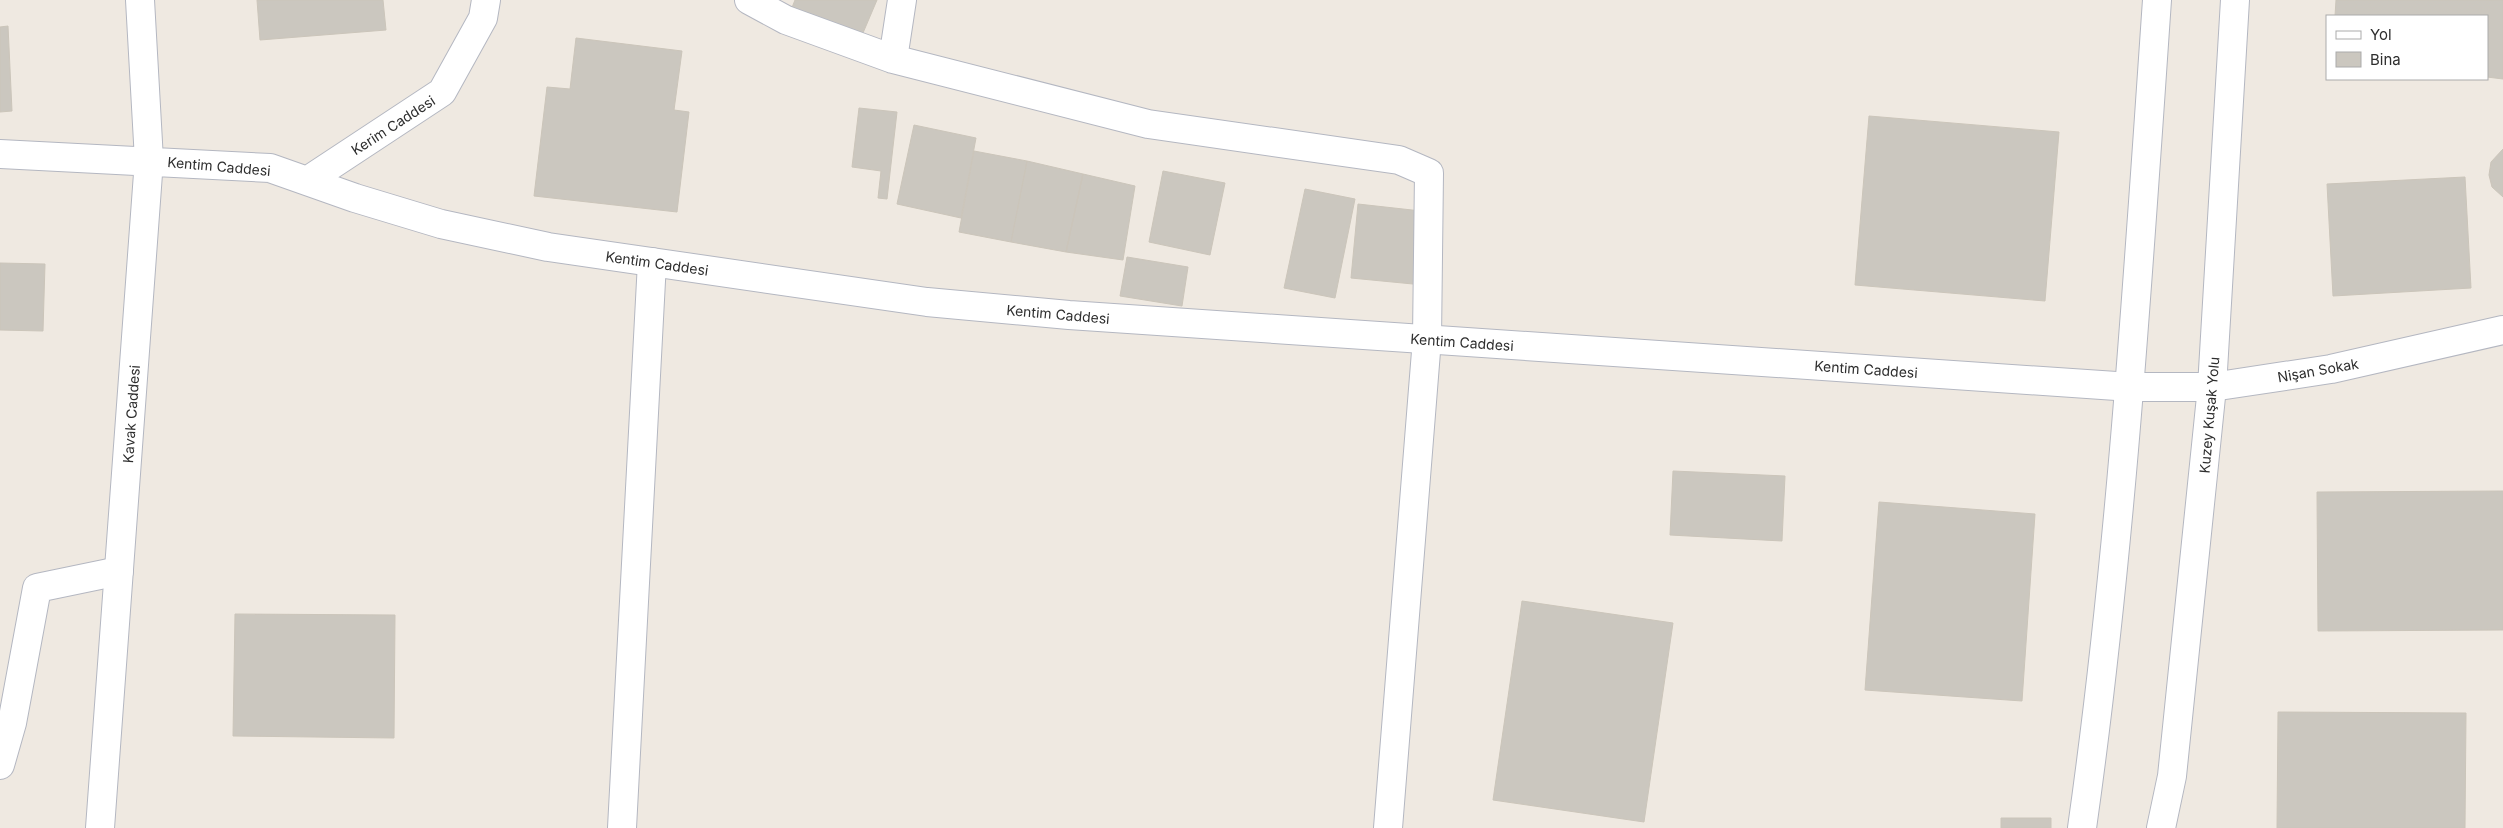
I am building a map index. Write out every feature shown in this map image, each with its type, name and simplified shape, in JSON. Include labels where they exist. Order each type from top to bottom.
[{"type":"street","name":"Kavak Caddesi","points":[[100,828],[149,160],[140,0]]},
{"type":"street","name":"Kerim Caddesi","points":[[307,181],[442,92],[483,18],[486,0]]},
{"type":"street","points":[[749,0],[786,20],[893,59],[1148,124],[1398,160],[1429,173],[1428,339],[1388,828]]},
{"type":"street","points":[[893,59],[902,0]]},
{"type":"street","points":[[2082,828],[2093,752],[2130,387],[2157,0]]},
{"type":"street","name":"Kuzey Kuşak Yolu","points":[[2160,828],[2172,776],[2212,387],[2235,0]]},
{"type":"street","name":"Kentim Caddesi","points":[[0,154],[149,160],[270,168],[441,224],[548,247],[927,302],[1079,316],[2130,387]]},
{"type":"street","points":[[622,828],[652,262]]},
{"type":"street","name":"Nişan Sokak","points":[[2130,387],[2212,387],[2331,369],[2503,330]]},
{"type":"street","points":[[0,765],[12,723],[38,588],[119,572]]},
{"type":"building","points":[[257,0],[383,0],[386,30],[260,40]]},
{"type":"building","points":[[795,0],[877,0],[860,40],[791,10]]},
{"type":"building","points":[[2336,0],[2503,0],[2503,79],[2488,77],[2488,15],[2335,15]]},
{"type":"building","points":[[8,26],[12,111],[0,112],[0,27]]},
{"type":"building","points":[[576,38],[682,51],[674,110],[689,112],[677,212],[534,196],[547,87],[570,89]]},
{"type":"building","points":[[859,108],[897,112],[887,199],[878,198],[881,171],[852,167]]},
{"type":"building","points":[[1869,116],[2059,132],[2045,301],[1855,285]]},
{"type":"building","points":[[914,125],[976,138],[961,218],[897,204]]},
{"type":"building","points":[[2503,149],[2503,197],[2492,187],[2489,175],[2491,162]]},
{"type":"building","points":[[974,151],[1027,161],[1011,242],[959,232]]},
{"type":"building","points":[[1027,161],[1083,174],[1066,252],[1011,242]]},
{"type":"building","points":[[1163,171],[1225,183],[1210,255],[1149,242]]},
{"type":"building","points":[[1083,174],[1135,186],[1123,260],[1066,252]]},
{"type":"building","points":[[2465,177],[2471,288],[2333,296],[2327,184]]},
{"type":"building","points":[[1305,189],[1355,199],[1335,298],[1284,288]]},
{"type":"building","points":[[1358,204],[1421,211],[1413,284],[1351,278]]},
{"type":"building","points":[[1127,257],[1188,267],[1182,306],[1120,296]]},
{"type":"building","points":[[0,263],[45,264],[43,331],[0,330]]},
{"type":"building","points":[[1673,471],[1785,476],[1782,541],[1670,535]]},
{"type":"building","points":[[2503,491],[2503,630],[2318,631],[2317,492]]},
{"type":"building","points":[[1879,502],[2035,514],[2022,701],[1865,690]]},
{"type":"building","points":[[1522,601],[1673,623],[1644,822],[1493,800]]},
{"type":"building","points":[[235,614],[395,615],[394,738],[233,736]]},
{"type":"building","points":[[2278,712],[2466,713],[2465,828],[2277,828]]},
{"type":"building","points":[[2001,818],[2051,818],[2051,828],[2001,828]]}]
